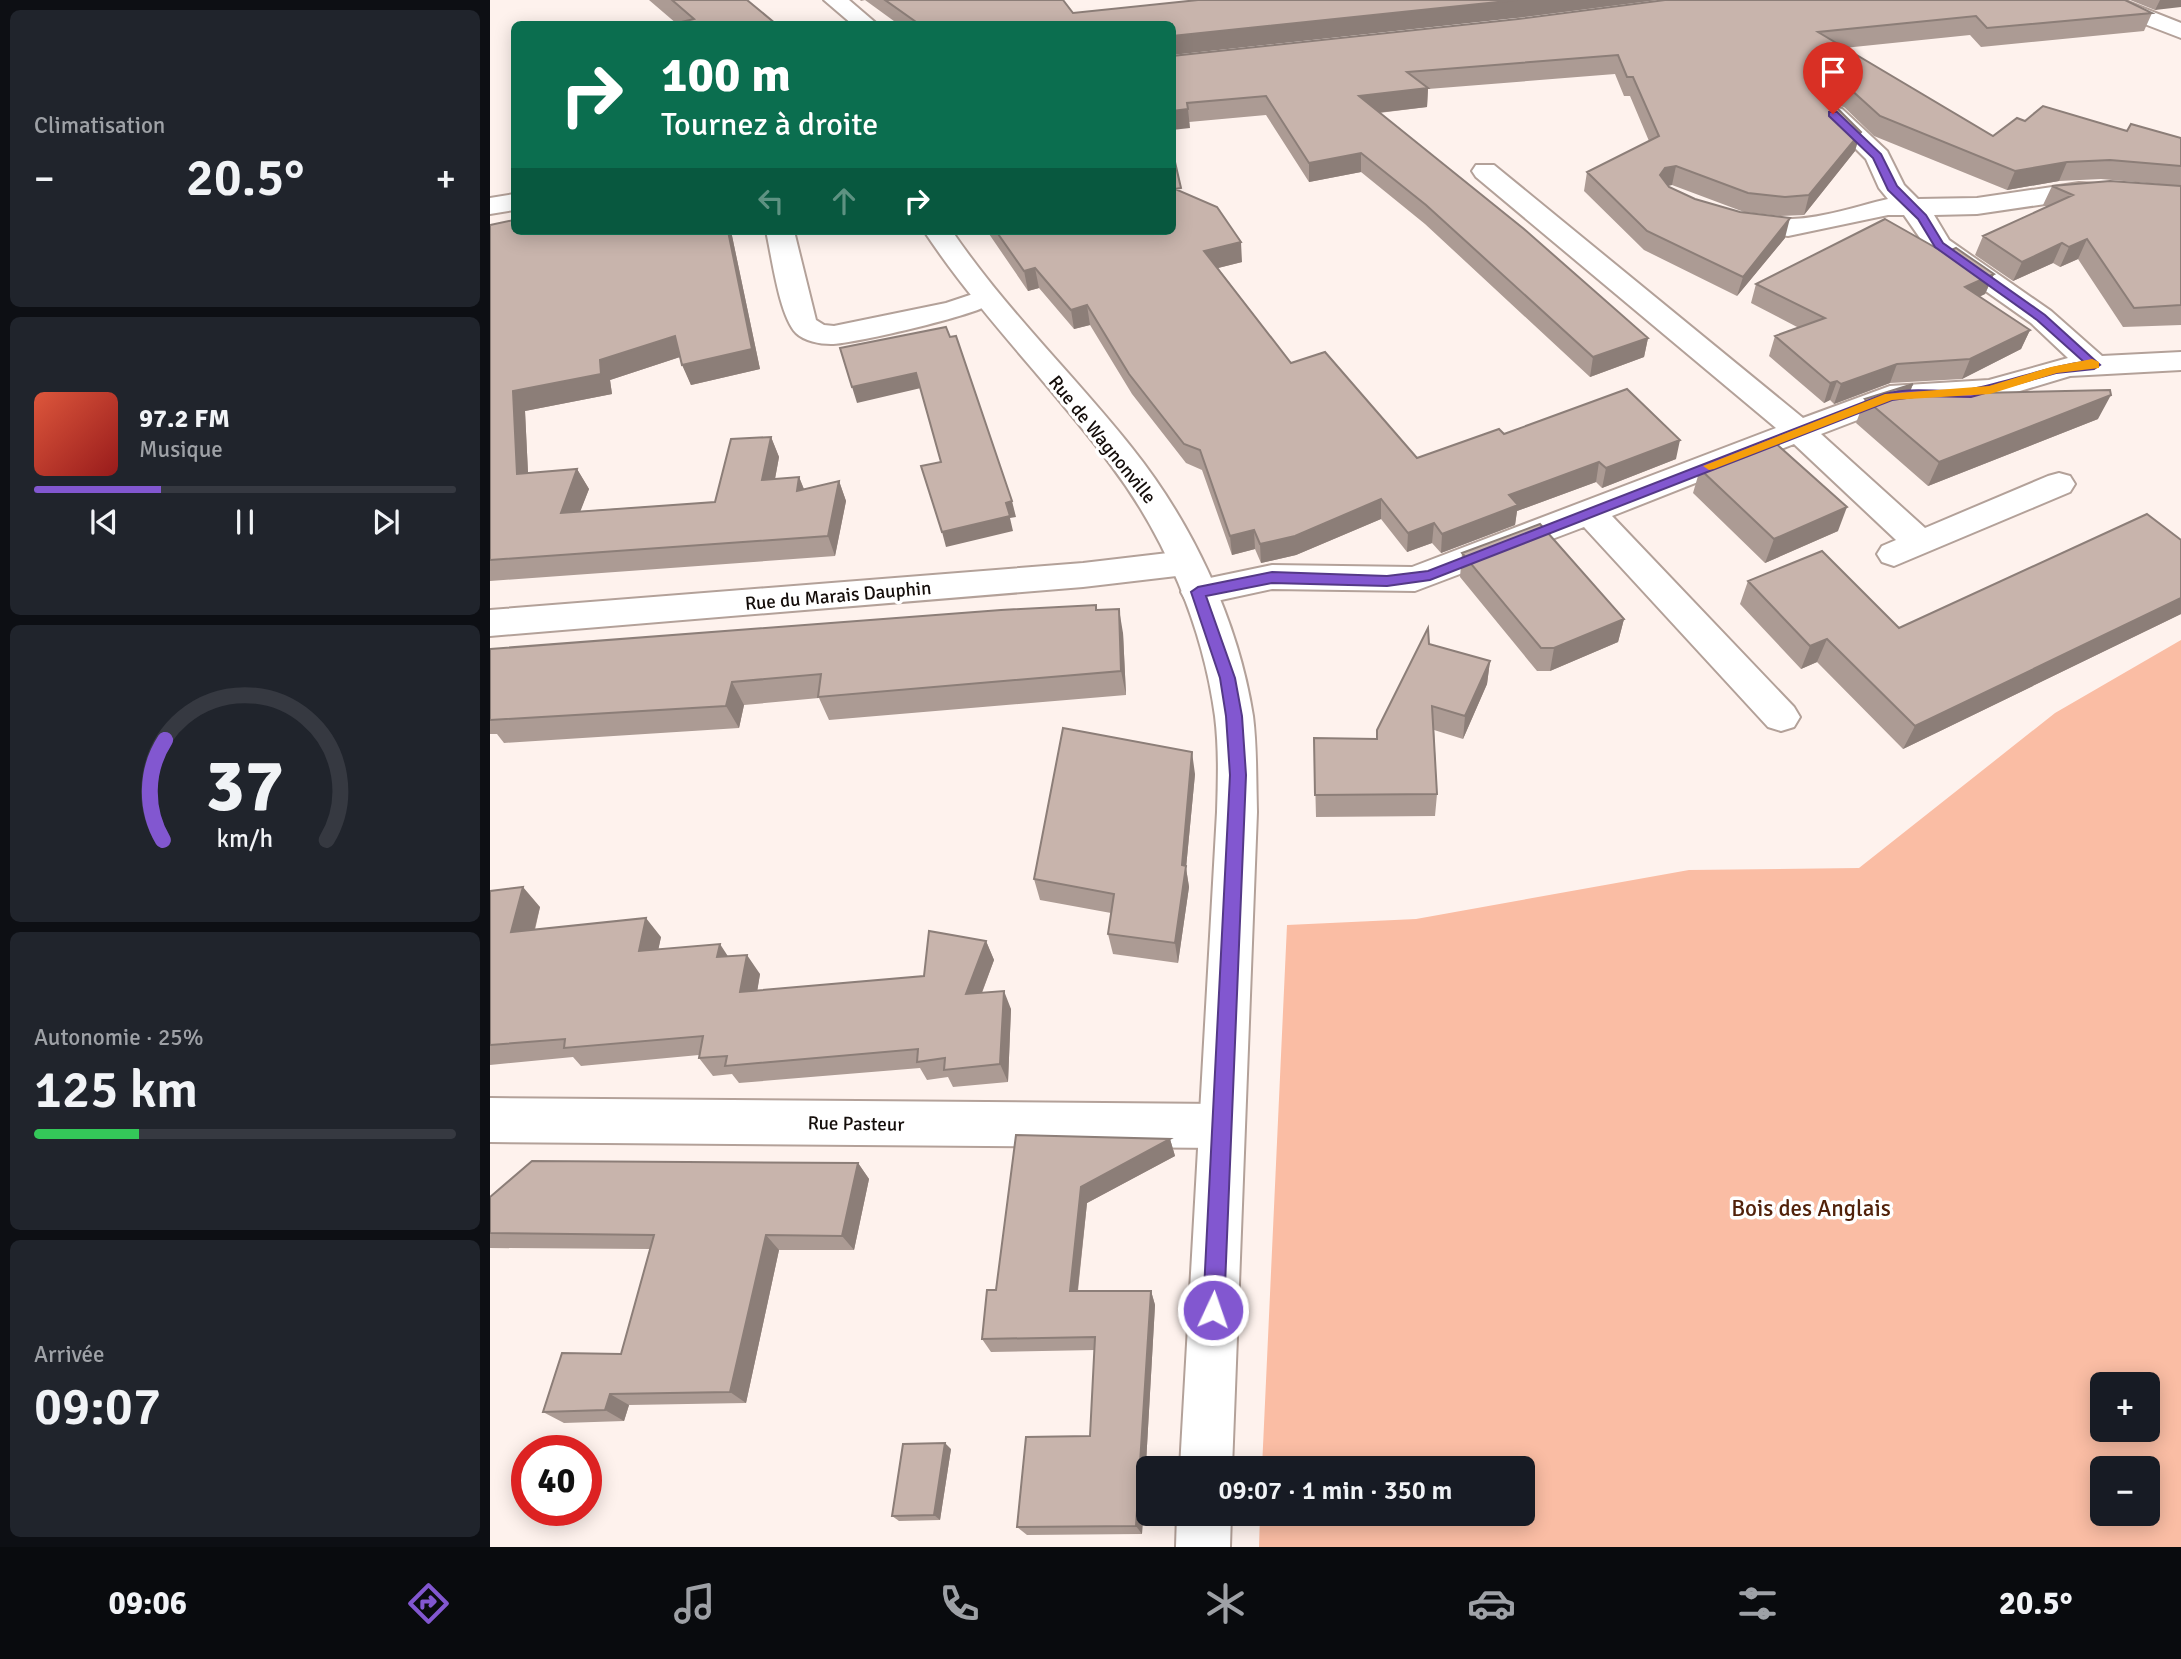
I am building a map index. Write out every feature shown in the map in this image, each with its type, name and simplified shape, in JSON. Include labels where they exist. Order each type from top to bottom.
[{"type":"street","points":[[819,0],[838,21]]},
{"type":"street","points":[[835,0],[862,21]]},
{"type":"street","points":[[2103,0],[2181,31]]},
{"type":"street","points":[[1833,114],[1878,156],[1892,188],[1912,207],[1950,255],[2041,317],[2094,365]]},
{"type":"street","points":[[1485,171],[1799,431],[1907,549],[2059,484]]},
{"type":"street","points":[[1708,214],[1740,223],[1788,228],[1829,223],[1880,208],[1978,206],[2079,191],[2181,196]]},
{"type":"street","points":[[490,206],[511,202]]},
{"type":"street","points":[[781,235],[802,321],[807,329],[819,334],[834,335],[953,310],[985,299]]},
{"type":"street","name":"Rue de Wagnonville","points":[[941,235],[985,299],[1122,457],[1155,503],[1192,578],[1227,678],[1237,746],[1233,909],[1207,1456]]},
{"type":"street","name":"Rue du Marais Dauphin","points":[[490,623],[1083,575],[1387,581],[1415,579],[1900,394],[1971,393],[2044,373],[2094,365],[2181,361]]},
{"type":"street","points":[[1590,513],[1781,717]]},
{"type":"street","name":"Rue Pasteur","points":[[490,1119],[1222,1126]]},
{"type":"street","points":[[1203,1547],[1204,1526]]},
{"type":"green space","name":"Bois des Anglais","points":[[2181,640],[2181,1547],[1259,1547],[1260,1526],[1535,1526],[1535,1456],[1263,1456],[1287,925],[1416,919],[1689,870],[1859,868],[2055,713]]},
{"type":"building","points":[[672,0],[747,0],[772,21],[686,21],[694,19]]},
{"type":"building","points":[[885,0],[1063,0],[1073,13],[1198,0],[1517,0],[1176,36],[1176,21],[915,21]]},
{"type":"building","points":[[1665,0],[2125,0],[2152,13],[1987,28],[1976,16],[1818,32],[1993,136],[2017,118],[2025,121],[2043,106],[2127,131],[2131,124],[2181,138],[2181,166],[2110,160],[2067,162],[2015,171],[1880,116],[1849,88],[1839,85],[1829,87],[1824,95],[1861,132],[1809,195],[1785,197],[1748,193],[1676,166],[1665,168],[1660,175],[1669,187],[1695,199],[1740,212],[1790,218],[1743,277],[1647,231],[1587,172],[1659,136],[1633,77],[1627,77],[1618,55],[1407,72],[1428,88],[1359,96],[1524,229],[1648,338],[1593,357],[1426,205],[1361,153],[1309,163],[1266,96],[1187,103],[1188,109],[1176,110],[1176,56],[1518,19]]},
{"type":"building","points":[[1176,166],[1181,188],[1176,189]]},
{"type":"building","points":[[2110,181],[2181,186],[2181,305],[2134,308],[2087,239],[2069,247],[2062,243],[2022,262],[1983,236],[2073,195],[2052,186]]},
{"type":"building","points":[[1176,189],[1217,207],[1241,242],[1204,251],[1291,363],[1325,352],[1417,458],[1499,429],[1504,434],[1627,389],[1680,440],[1606,468],[1599,462],[1509,495],[1518,505],[1442,534],[1434,523],[1408,533],[1381,499],[1295,536],[1260,544],[1254,530],[1230,536],[1200,450],[1184,444],[1129,374],[1087,305],[1071,310],[1035,268],[1024,271],[999,235],[1176,235]]},
{"type":"building","points":[[1885,219],[1945,253],[1956,248],[1994,274],[1965,287],[2030,330],[1970,359],[1897,364],[1841,384],[1837,381],[1830,383],[1775,336],[1825,318],[1756,284]]},
{"type":"building","points":[[511,221],[511,235],[729,235],[752,349],[682,365],[675,336],[600,360],[601,374],[513,391],[517,474],[577,469],[561,513],[715,502],[731,439],[771,437],[762,480],[799,477],[797,491],[839,481],[828,536],[490,560],[490,225]]},
{"type":"building","points":[[946,327],[950,337],[956,336],[1012,501],[1006,503],[1010,516],[942,532],[921,466],[941,462],[916,373],[852,387],[840,348]]},
{"type":"building","points":[[1913,384],[1890,395],[2110,390],[2111,395],[1939,462],[1865,399]]},
{"type":"building","points":[[1772,440],[1847,507],[1774,539],[1700,469]]},
{"type":"building","points":[[2147,514],[2181,540],[2181,598],[1915,726],[1827,639],[1810,646],[1748,581],[1822,551],[1899,628]]},
{"type":"building","points":[[1540,524],[1624,619],[1554,648],[1541,648],[1462,553]]},
{"type":"building","points":[[1096,605],[1096,610],[1119,609],[1121,671],[818,697],[821,674],[732,682],[726,706],[490,720],[490,649]]},
{"type":"building","points":[[1428,628],[1429,644],[1490,661],[1465,716],[1432,706],[1437,794],[1315,795],[1314,738],[1377,739],[1377,730]]},
{"type":"building","points":[[1063,728],[1192,752],[1182,865],[1186,866],[1175,943],[1108,934],[1114,894],[1034,879]]},
{"type":"building","points":[[523,887],[511,932],[646,918],[639,951],[720,944],[717,957],[747,955],[740,992],[924,976],[929,931],[986,941],[966,994],[1004,991],[1000,1064],[944,1070],[945,1058],[917,1062],[918,1049],[725,1066],[727,1056],[699,1058],[703,1036],[564,1048],[565,1039],[490,1045],[490,891]]},
{"type":"building","points":[[1016,1135],[1170,1139],[1081,1187],[1070,1291],[1151,1291],[1140,1456],[1136,1456],[1136,1526],[1017,1527],[1026,1437],[1090,1436],[1095,1337],[982,1339],[987,1290],[996,1290]]},
{"type":"building","points":[[532,1161],[858,1163],[842,1236],[766,1235],[730,1392],[610,1394],[605,1410],[543,1412],[562,1353],[621,1354],[654,1235],[490,1233],[490,1197]]},
{"type":"building","points":[[945,1443],[934,1515],[892,1516],[903,1444]]},
{"type":"slow traffic","points":[[1709,466],[1890,396],[1921,392],[1957,394],[1990,390],[2056,369],[2094,365],[2092,363]]},
{"type":"route","points":[[1213,1310],[1238,775],[1234,716],[1227,678],[1198,592],[1242,581],[1272,578],[1387,581],[1415,579],[1890,396],[1921,392],[1971,393],[1990,390],[2056,369],[2094,365],[2041,317],[1939,245],[1922,218],[1892,188],[1878,156],[1833,114]]}]
